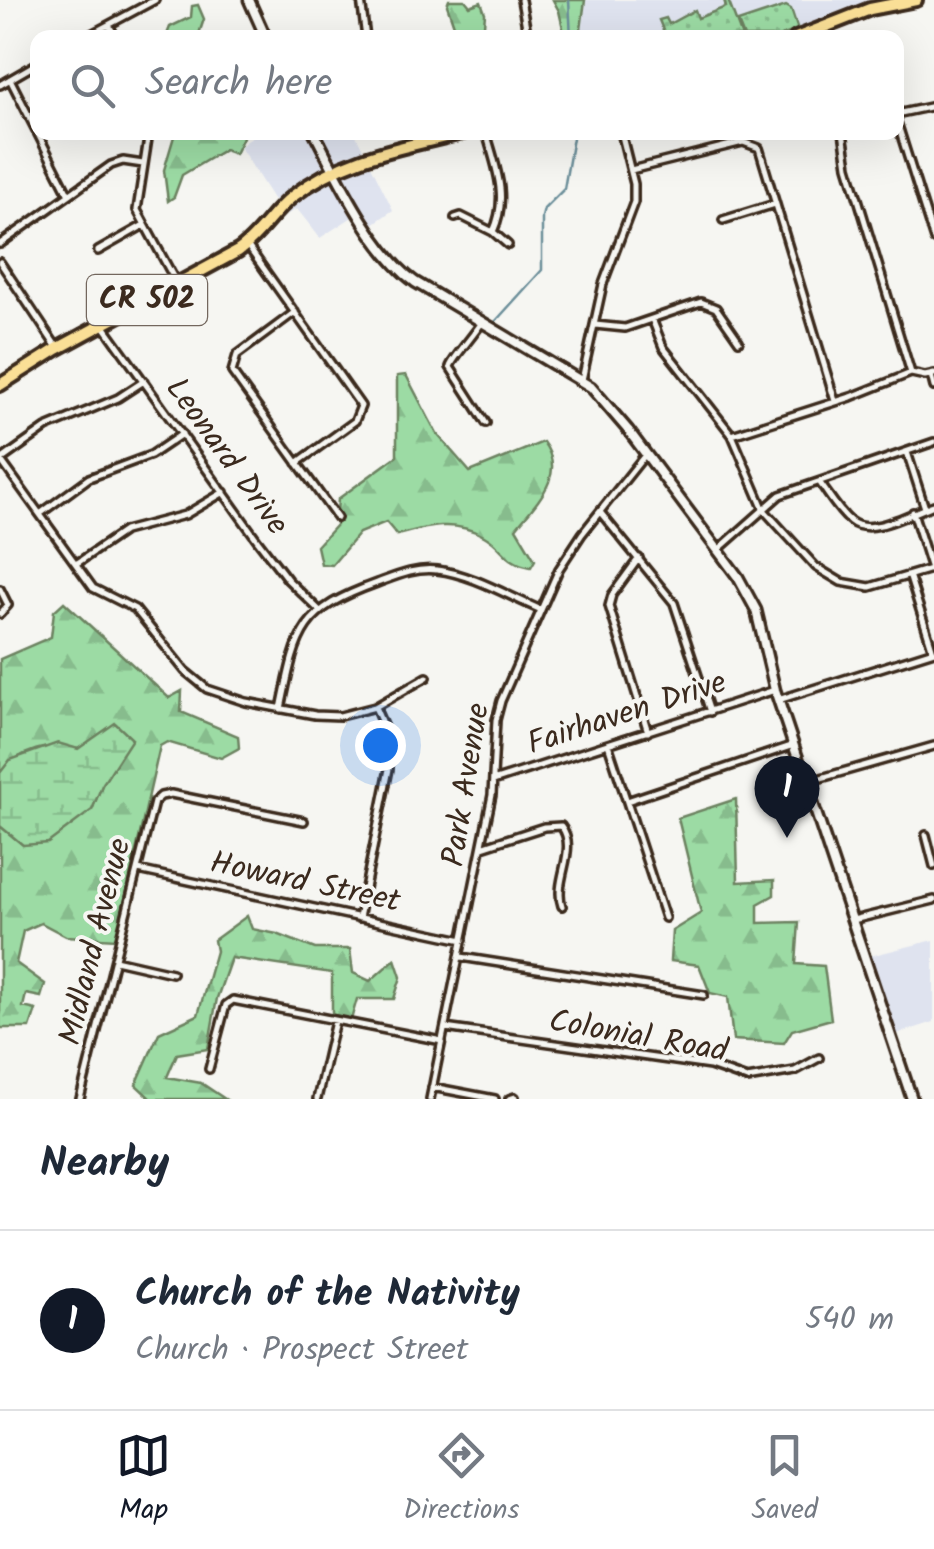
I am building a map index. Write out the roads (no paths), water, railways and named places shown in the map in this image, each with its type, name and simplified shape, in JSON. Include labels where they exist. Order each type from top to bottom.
[{"type":"main road","points":[[249,0],[262,30]]},
{"type":"main road","points":[[816,30],[870,9],[916,0]]},
{"type":"main road","points":[[318,140],[396,266],[415,282],[582,380],[600,396],[719,549],[756,610],[777,695],[911,1099]]},
{"type":"main road","name":"CR 502","points":[[0,385],[57,349],[247,246],[287,201],[334,170],[356,159],[433,140]]},
{"type":"street","points":[[98,30],[155,0]]},
{"type":"street","points":[[361,0],[365,30]]},
{"type":"street","points":[[521,0],[527,30]]},
{"type":"street","points":[[109,24],[112,30]]},
{"type":"street","points":[[0,85],[30,68]]},
{"type":"street","points":[[10,79],[30,118]]},
{"type":"street","points":[[904,114],[934,106]]},
{"type":"street","points":[[41,140],[69,195]]},
{"type":"street","points":[[148,140],[137,203],[144,225],[178,284]]},
{"type":"street","points":[[488,140],[503,197],[501,215],[493,232]]},
{"type":"street","points":[[582,380],[604,284],[633,210],[635,191],[623,140]]},
{"type":"street","points":[[844,140],[848,166],[911,374]]},
{"type":"street","points":[[903,140],[934,240]]},
{"type":"street","points":[[631,170],[751,143],[762,152],[835,401]]},
{"type":"street","points":[[0,244],[116,162],[143,164]]},
{"type":"street","points":[[723,220],[775,204]]},
{"type":"street","points":[[455,218],[461,216],[493,232],[508,245]]},
{"type":"street","points":[[98,251],[144,225]]},
{"type":"street","points":[[247,246],[359,401],[360,414],[355,421],[297,463]]},
{"type":"street","points":[[0,262],[57,349]]},
{"type":"street","points":[[594,324],[625,328],[706,303],[716,308],[740,341]]},
{"type":"street","points":[[295,312],[237,354],[232,372],[337,518]]},
{"type":"street","points":[[652,319],[662,347],[732,435],[764,510],[816,568],[850,585],[870,587],[933,569],[913,512]]},
{"type":"street","points":[[482,322],[466,347],[452,359],[450,367],[486,423]]},
{"type":"street","name":"Leonard Drive","points":[[103,324],[288,580],[319,610]]},
{"type":"street","points":[[732,435],[911,374],[932,374],[934,387]]},
{"type":"street","points":[[144,381],[118,398],[46,428],[0,460],[94,588],[135,609],[199,684],[225,696],[328,716],[352,714],[375,707],[427,676]]},
{"type":"street","points":[[40,514],[90,478],[151,455],[182,434]]},
{"type":"street","points":[[719,549],[780,495],[934,442]]},
{"type":"street","points":[[908,452],[925,508]]},
{"type":"street","name":"Park Avenue","points":[[430,1099],[482,848],[493,781],[498,710],[539,609],[560,569],[646,454]]},
{"type":"street","points":[[820,483],[848,519],[861,527],[934,506]]},
{"type":"street","points":[[76,564],[124,531],[185,515],[224,492]]},
{"type":"street","points":[[600,512],[674,603],[710,712]]},
{"type":"street","points":[[639,558],[612,595],[609,606],[648,732]]},
{"type":"street","points":[[281,708],[297,644],[319,610],[341,596],[427,569],[456,574],[539,609]]},
{"type":"street","points":[[909,577],[934,651]]},
{"type":"street","points":[[0,588],[7,599],[7,609],[0,614]]},
{"type":"street","name":"Fairhaven Drive","points":[[493,781],[710,712],[934,651]]},
{"type":"street","points":[[358,918],[386,781],[389,746],[375,707]]},
{"type":"street","points":[[608,744],[665,918]]},
{"type":"street","points":[[627,801],[794,745]]},
{"type":"street","points":[[807,782],[934,746]]},
{"type":"street","name":"Midland Avenue","points":[[80,1099],[152,808],[159,797],[171,794],[304,821]]},
{"type":"street","points":[[482,848],[544,827],[561,826],[568,840],[560,890],[562,906]]},
{"type":"street","points":[[926,835],[934,866]]},
{"type":"street","name":"Howard Street","points":[[138,870],[463,940]]},
{"type":"street","points":[[853,920],[934,900]]},
{"type":"street","points":[[461,958],[704,996]]},
{"type":"street","points":[[116,960],[172,973]]},
{"type":"street","points":[[209,1069],[226,1005],[233,1000],[442,1042]]},
{"type":"street","points":[[317,1099],[335,1021]]},
{"type":"street","name":"Colonial Road","points":[[445,1028],[710,1066],[747,1079],[795,1072],[819,1058]]},
{"type":"street","points":[[432,1087],[495,1099]]},
{"type":"waterway","points":[[569,0],[571,30]]},
{"type":"waterway","points":[[494,323],[542,270],[542,217],[544,209],[564,189],[573,140]]},
{"type":"place","name":"Church of the Nativity","points":[[787,838]]}]
